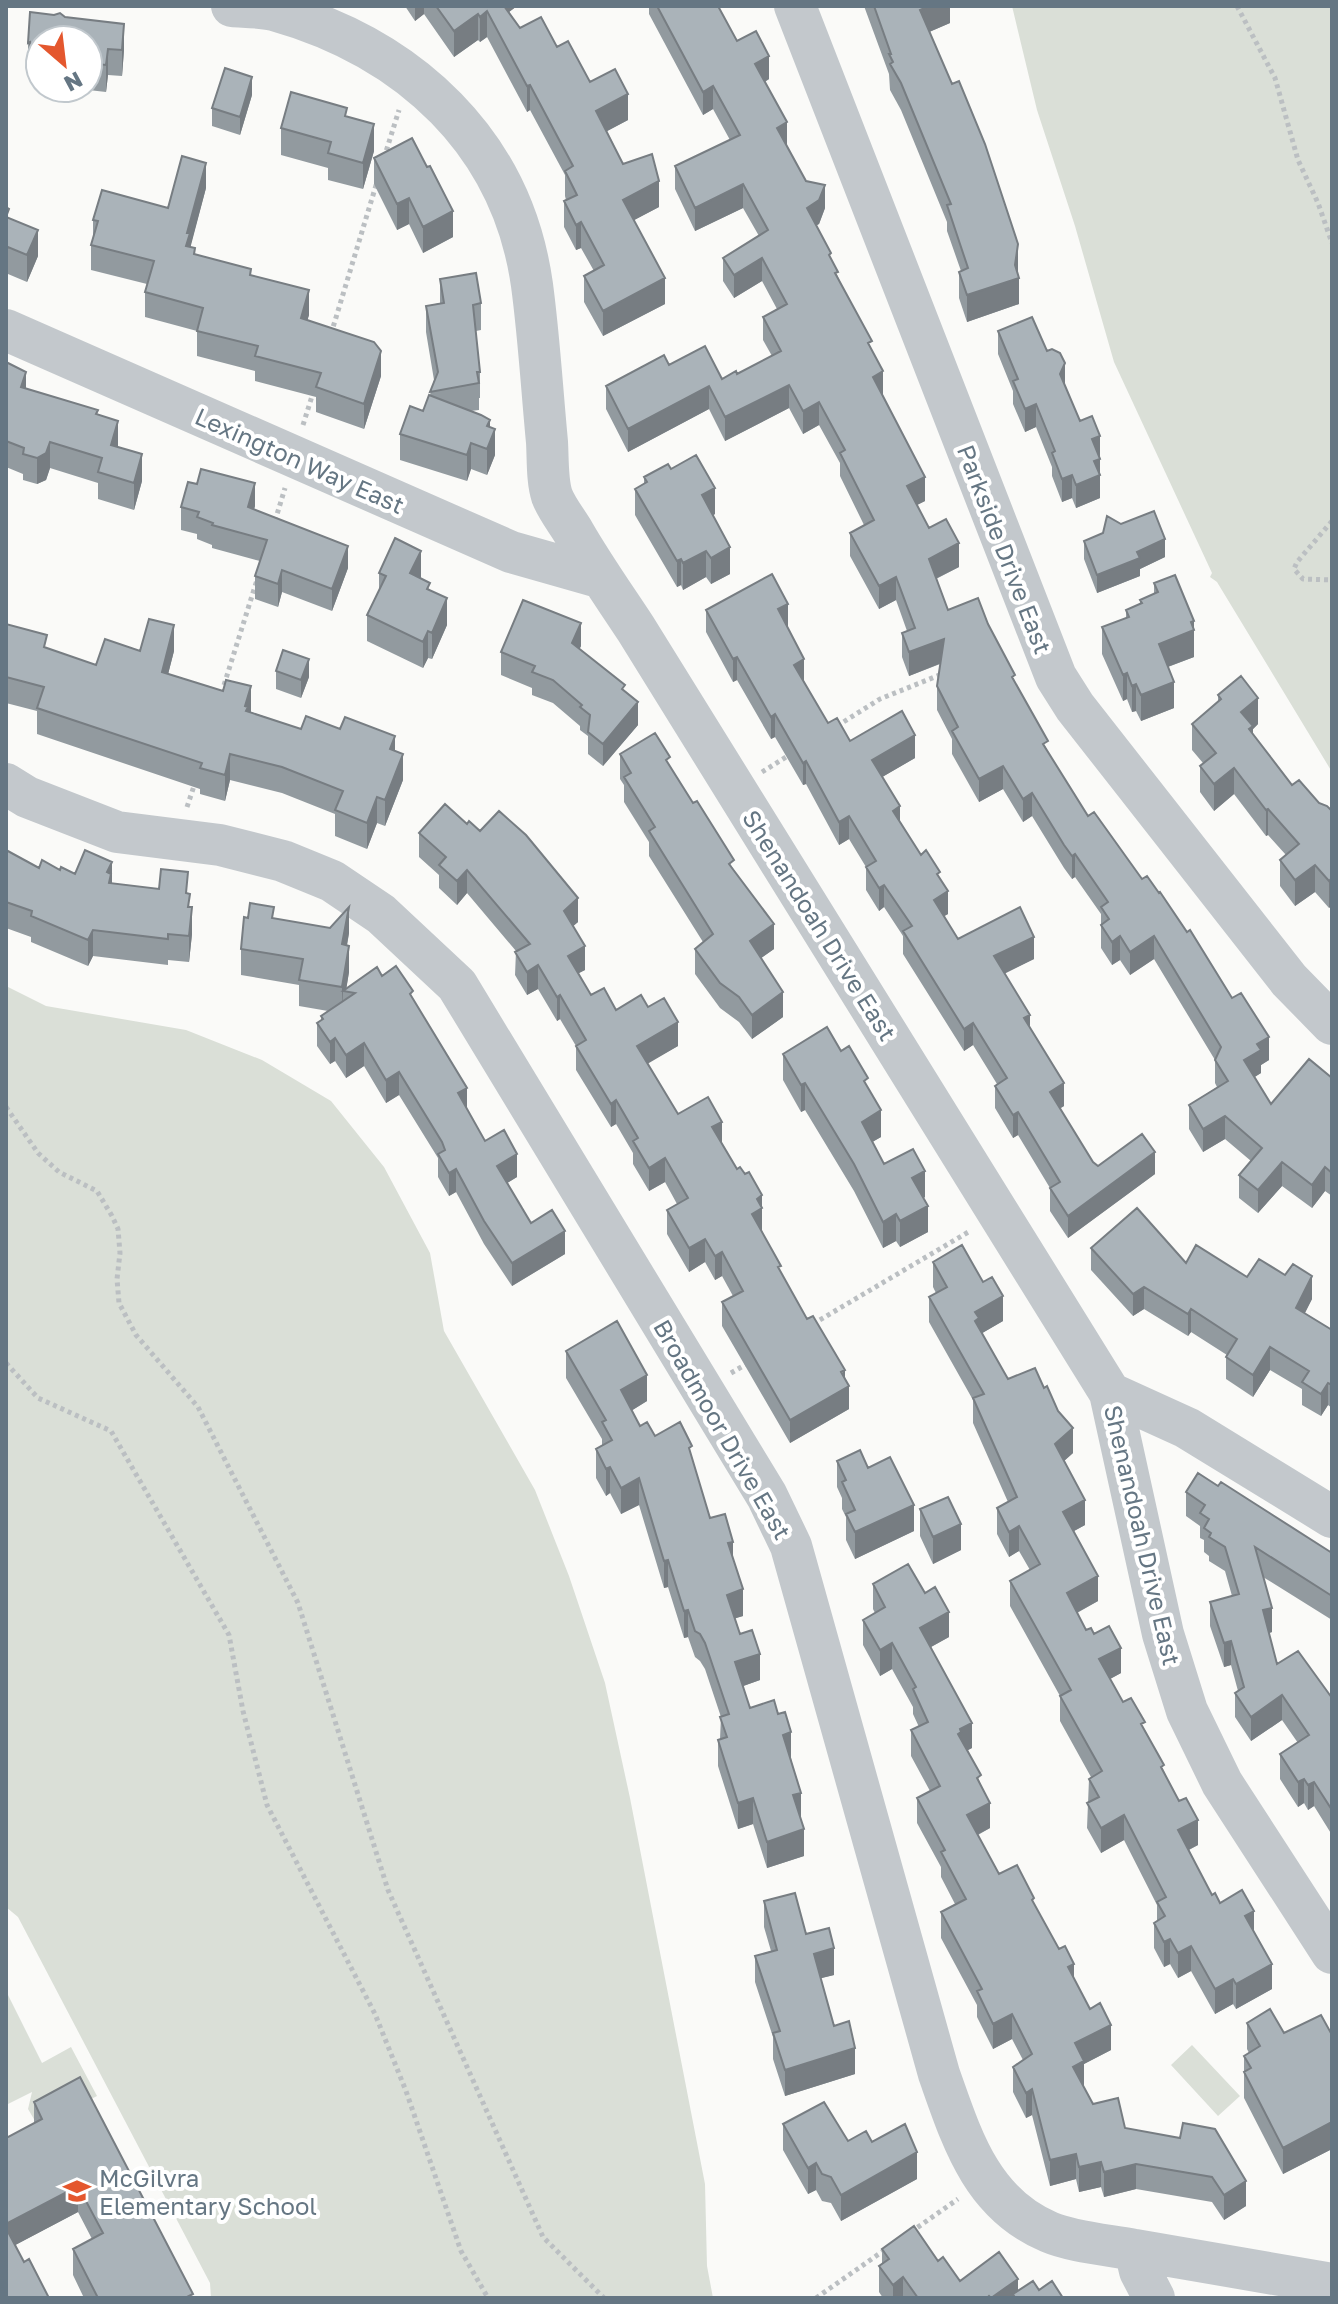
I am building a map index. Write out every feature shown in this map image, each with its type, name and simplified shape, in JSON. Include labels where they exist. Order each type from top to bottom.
[{"type":"street","name":"Parkside Drive East","points":[[795,6],[1056,677],[1085,720],[1289,980],[1332,1024]]},
{"type":"street","name":"Shenandoah Drive East","points":[[261,7],[357,43],[389,60],[416,79],[465,128],[492,168],[523,242],[532,284],[552,495],[599,577],[636,629],[1110,1393],[1163,1634],[1187,1711],[1222,1783],[1332,1953]]},
{"type":"street","name":"Lexington Way East","points":[[6,330],[511,552],[599,577]]},
{"type":"street","name":"Broadmoor Drive East","points":[[6,784],[27,797],[117,832],[220,845],[283,861],[332,881],[381,914],[457,985],[767,1496],[791,1546],[939,2074],[959,2131],[986,2181],[1012,2212],[1051,2233],[1332,2284]]},
{"type":"street","points":[[1110,1393],[1187,1428],[1332,1517]]},
{"type":"street","points":[[1135,2250],[1140,2271],[1154,2298]]},
{"type":"path","points":[[1237,6],[1275,78],[1298,160],[1332,243]]},
{"type":"path","points":[[383,163],[401,102]]},
{"type":"path","points":[[328,343],[378,178]]},
{"type":"path","points":[[301,434],[314,389]]},
{"type":"path","points":[[272,529],[288,476]]},
{"type":"path","points":[[1332,521],[1294,569],[1303,579],[1332,580]]},
{"type":"path","points":[[223,691],[259,573]]},
{"type":"path","points":[[828,731],[880,699],[944,673]]},
{"type":"path","points":[[751,779],[803,747]]},
{"type":"path","points":[[186,809],[196,780]]},
{"type":"path","points":[[6,1107],[38,1153],[59,1172],[97,1191],[112,1216],[118,1229],[120,1253],[117,1279],[119,1303],[136,1335],[198,1407],[298,1603],[388,1890],[543,2237],[604,2298]]},
{"type":"path","points":[[802,1331],[972,1230]]},
{"type":"path","points":[[720,1380],[761,1355]]},
{"type":"path","points":[[6,1363],[38,1398],[111,1431],[229,1635],[243,1711],[267,1805],[375,2014],[406,2091],[461,2251],[488,2298]]},
{"type":"path","points":[[905,2236],[969,2192]]},
{"type":"path","points":[[816,2298],[893,2245]]},
{"type":"shaded area","points":[[1012,6],[1332,6],[1332,772],[1217,582],[1210,577],[1212,573],[1114,362],[1075,226],[1037,110]]},
{"type":"shaded area","points":[[6,986],[46,1006],[186,1030],[262,1060],[331,1101],[384,1167],[430,1253],[444,1331],[535,1490],[569,1576],[605,1683],[705,2184],[707,2266],[713,2298],[211,2298],[210,2283],[18,1917],[6,1907]]},
{"type":"shaded area","points":[[6,1991],[42,2063],[71,2047],[97,2096],[38,2126],[28,2109],[32,2092],[6,2105]]},
{"type":"shaded area","points":[[1192,2045],[1240,2096],[1218,2116],[1171,2065]]},
{"type":"building","points":[[436,6],[504,6],[520,28],[541,17],[557,47],[568,41],[590,82],[615,69],[628,94],[596,111],[623,164],[652,154],[659,181],[623,200],[665,278],[603,311],[584,276],[604,265],[581,222],[576,225],[564,201],[577,195],[565,171],[573,166],[530,85],[527,86],[487,11],[454,31]]},
{"type":"building","points":[[657,6],[718,6],[737,41],[756,31],[769,56],[755,64],[787,122],[777,128],[806,181],[825,185],[819,200],[807,208],[831,253],[829,255],[838,272],[835,273],[872,341],[868,343],[883,371],[873,377],[925,477],[907,486],[929,528],[946,519],[959,543],[929,559],[948,610],[978,598],[1015,675],[1012,677],[1048,741],[1043,744],[1088,816],[1094,812],[1142,879],[1147,876],[1160,892],[1187,932],[1190,930],[1232,998],[1241,993],[1269,1037],[1257,1044],[1261,1050],[1244,1060],[1271,1104],[1309,1059],[1332,1078],[1332,1173],[1325,1167],[1312,1185],[1282,1162],[1258,1190],[1239,1175],[1262,1148],[1225,1116],[1203,1129],[1189,1105],[1228,1081],[1215,1060],[1221,1047],[1154,936],[1130,952],[1120,936],[1112,942],[1101,925],[1109,919],[1101,907],[1108,902],[1075,854],[1072,856],[1064,845],[1032,793],[1023,799],[1003,766],[979,779],[952,731],[958,727],[937,686],[944,639],[909,652],[902,633],[915,628],[896,577],[879,586],[850,533],[874,520],[840,453],[845,450],[819,402],[803,411],[789,385],[725,417],[709,386],[628,429],[606,386],[664,355],[669,365],[705,346],[722,379],[736,371],[737,374],[781,351],[763,317],[787,304],[762,258],[734,275],[723,258],[768,230],[743,184],[695,208],[675,166],[740,135],[713,86],[703,92]]},
{"type":"building","points":[[874,6],[929,6],[920,10],[952,84],[959,81],[985,144],[1018,244],[1015,265],[1019,278],[967,295],[959,272],[968,268],[947,205],[951,204],[901,83],[890,64],[893,62],[891,54]]},
{"type":"building","points":[[30,12],[60,13],[65,17],[124,24],[122,50],[108,49],[104,65],[104,24],[29,24]]},
{"type":"building","points":[[225,68],[252,77],[240,117],[212,108]]},
{"type":"building","points":[[291,92],[347,108],[345,116],[374,124],[363,163],[328,153],[331,142],[281,128]]},
{"type":"building","points":[[412,138],[453,211],[423,227],[409,198],[397,204],[374,158]]},
{"type":"building","points":[[182,156],[206,163],[186,246],[195,248],[194,254],[251,269],[250,275],[309,290],[301,318],[374,342],[381,351],[364,404],[316,387],[321,373],[255,356],[258,346],[197,331],[203,308],[145,292],[154,261],[91,245],[98,221],[93,220],[102,190],[168,208]]},
{"type":"building","points":[[6,217],[38,230],[27,255],[8,247],[6,251]]},
{"type":"building","points":[[476,273],[481,303],[473,305],[479,383],[430,392],[438,372],[426,306],[444,303],[440,279]]},
{"type":"building","points":[[1032,317],[1047,351],[1052,349],[1060,353],[1065,363],[1060,374],[1080,421],[1092,416],[1100,436],[1092,439],[1100,459],[1094,461],[1100,475],[1076,485],[1072,475],[1062,479],[1052,453],[1055,451],[1036,404],[1025,409],[1013,381],[1018,379],[998,331]]},
{"type":"building","points":[[6,362],[26,372],[21,387],[98,410],[96,414],[118,421],[111,445],[142,454],[134,483],[98,472],[102,458],[50,442],[46,453],[37,458],[23,454],[24,448],[6,441]]},
{"type":"building","points":[[429,395],[490,420],[487,426],[495,429],[487,449],[471,443],[467,455],[400,434],[410,406],[423,411]]},
{"type":"building","points":[[696,455],[715,488],[702,495],[730,547],[711,558],[706,551],[683,563],[681,559],[677,561],[635,489],[647,482],[644,477],[668,464],[671,469]]},
{"type":"building","points":[[201,469],[255,483],[248,507],[348,546],[332,589],[282,570],[278,584],[255,576],[267,540],[212,525],[197,517],[199,512],[181,507],[188,482],[197,484]]},
{"type":"building","points":[[1154,511],[1165,539],[1137,552],[1140,558],[1097,575],[1084,541],[1103,533],[1107,516],[1121,524]]},
{"type":"building","points":[[395,538],[421,551],[410,573],[430,583],[427,589],[447,598],[432,633],[428,631],[423,642],[367,615],[386,576],[379,573]]},
{"type":"building","points":[[772,574],[788,604],[778,609],[804,659],[794,665],[828,723],[837,718],[850,741],[902,711],[915,735],[872,760],[900,806],[893,811],[921,855],[926,850],[940,872],[937,874],[948,891],[934,900],[958,939],[1020,907],[1034,937],[994,956],[1030,1015],[1024,1018],[1064,1083],[1050,1092],[1093,1162],[1098,1166],[1142,1134],[1155,1152],[1068,1216],[1050,1188],[1060,1182],[1018,1112],[1013,1115],[995,1086],[1007,1078],[973,1023],[964,1029],[903,931],[912,926],[884,885],[879,888],[866,867],[876,861],[849,816],[839,822],[806,761],[803,763],[775,714],[771,717],[706,610]]},
{"type":"building","points":[[1175,575],[1194,621],[1191,622],[1194,630],[1159,644],[1174,682],[1141,695],[1136,684],[1132,686],[1127,673],[1123,675],[1102,627],[1129,617],[1126,610],[1158,592],[1154,583]]},
{"type":"building","points":[[523,600],[581,623],[572,643],[625,685],[622,689],[638,702],[603,744],[588,732],[590,715],[580,707],[582,705],[553,680],[532,672],[535,666],[501,652]]},
{"type":"building","points":[[149,619],[174,625],[162,672],[223,691],[226,680],[251,686],[246,711],[301,729],[306,716],[340,729],[345,717],[395,736],[390,749],[403,754],[385,800],[377,797],[367,823],[335,810],[343,791],[282,767],[230,754],[225,775],[200,768],[202,763],[37,708],[44,687],[6,677],[6,624],[47,635],[44,647],[96,665],[105,639],[140,651]]},
{"type":"building","points":[[283,650],[309,659],[301,680],[276,671]]},
{"type":"building","points":[[1241,676],[1258,698],[1241,712],[1253,726],[1249,729],[1292,785],[1299,780],[1319,803],[1332,811],[1332,878],[1329,881],[1315,865],[1295,880],[1280,860],[1299,844],[1266,810],[1234,768],[1214,784],[1200,766],[1216,753],[1192,724],[1221,699],[1218,695]]},
{"type":"building","points":[[655,733],[670,757],[666,760],[693,803],[697,801],[734,860],[729,864],[774,924],[750,941],[783,992],[752,1015],[739,997],[720,983],[695,949],[713,934],[649,831],[655,827],[624,777],[631,773],[620,754]]},
{"type":"building","points":[[445,804],[480,831],[499,811],[526,835],[578,898],[564,911],[585,946],[568,956],[591,995],[604,988],[616,1010],[641,995],[648,1007],[664,998],[678,1022],[637,1046],[678,1114],[708,1097],[722,1122],[712,1127],[737,1169],[740,1167],[745,1174],[749,1172],[762,1195],[757,1199],[762,1208],[752,1214],[807,1319],[813,1316],[845,1370],[841,1372],[849,1386],[790,1420],[722,1302],[743,1291],[722,1252],[715,1256],[705,1239],[689,1248],[667,1210],[688,1198],[665,1158],[649,1168],[633,1141],[638,1138],[616,1100],[611,1104],[576,1046],[586,1040],[560,995],[557,997],[538,965],[527,972],[515,952],[530,944],[467,870],[457,881],[439,865],[446,857],[419,833]]},
{"type":"building","points":[[6,850],[39,868],[42,860],[75,874],[85,850],[112,862],[107,872],[111,874],[109,883],[159,889],[161,869],[188,872],[186,893],[190,894],[188,907],[192,907],[189,936],[168,934],[168,939],[93,930],[88,940],[31,916],[32,911],[6,902]]},
{"type":"building","points":[[250,903],[274,907],[272,918],[330,928],[349,907],[342,944],[349,946],[342,987],[299,980],[303,959],[241,949],[244,917],[248,918]]},
{"type":"building","points":[[396,966],[467,1088],[458,1093],[485,1141],[504,1130],[517,1154],[497,1166],[531,1223],[552,1210],[565,1231],[512,1263],[484,1221],[456,1169],[449,1173],[438,1154],[445,1150],[442,1142],[399,1072],[386,1080],[364,1043],[346,1055],[335,1038],[330,1042],[317,1023],[323,1019],[321,1016],[355,993],[343,991],[377,967],[382,976]]},
{"type":"building","points":[[827,1027],[841,1051],[849,1046],[868,1078],[864,1081],[881,1110],[862,1122],[884,1164],[913,1149],[925,1171],[912,1178],[928,1206],[900,1221],[896,1214],[883,1222],[854,1164],[805,1083],[801,1085],[783,1054]]},
{"type":"building","points":[[1137,1208],[1186,1263],[1196,1245],[1247,1277],[1259,1259],[1285,1275],[1293,1264],[1312,1276],[1296,1308],[1332,1330],[1332,1385],[1328,1383],[1321,1394],[1302,1382],[1309,1371],[1270,1347],[1253,1375],[1226,1357],[1237,1339],[1191,1309],[1188,1314],[1144,1287],[1133,1294],[1091,1248]]},
{"type":"building","points":[[962,1245],[983,1282],[992,1277],[1003,1296],[975,1312],[979,1318],[975,1321],[1008,1379],[1035,1368],[1058,1411],[1073,1428],[1055,1444],[1085,1500],[1063,1512],[1098,1576],[1067,1593],[1086,1630],[1091,1628],[1094,1634],[1109,1626],[1121,1648],[1099,1659],[1123,1702],[1131,1698],[1145,1722],[1141,1724],[1164,1765],[1161,1767],[1179,1801],[1186,1798],[1198,1820],[1178,1830],[1212,1895],[1215,1893],[1220,1903],[1242,1890],[1254,1911],[1245,1916],[1272,1964],[1236,1984],[1233,1979],[1215,1989],[1191,1946],[1178,1953],[1170,1939],[1164,1942],[1154,1923],[1165,1916],[1157,1902],[1166,1897],[1124,1815],[1101,1828],[1087,1803],[1099,1797],[1089,1779],[1102,1771],[1060,1696],[1071,1690],[1010,1581],[1040,1564],[1019,1526],[1009,1532],[997,1508],[1017,1497],[973,1398],[984,1394],[929,1297],[947,1287],[933,1262]]},
{"type":"building","points":[[617,1321],[647,1375],[621,1390],[640,1426],[647,1422],[655,1436],[680,1422],[692,1446],[689,1448],[710,1518],[725,1514],[733,1542],[728,1543],[743,1589],[727,1595],[740,1634],[752,1630],[760,1654],[735,1662],[750,1708],[774,1700],[778,1714],[785,1712],[791,1732],[783,1735],[801,1793],[793,1795],[804,1829],[767,1842],[753,1798],[738,1803],[718,1740],[727,1737],[720,1717],[729,1714],[705,1643],[695,1631],[688,1610],[684,1611],[668,1560],[664,1561],[639,1478],[621,1488],[610,1467],[606,1469],[596,1449],[612,1440],[602,1422],[606,1420],[566,1351]]},
{"type":"building","points":[[860,1450],[868,1468],[890,1457],[914,1505],[855,1532],[846,1514],[855,1510],[842,1482],[846,1480],[837,1461]]},
{"type":"building","points":[[1198,1473],[1218,1486],[1221,1482],[1332,1553],[1332,1596],[1255,1547],[1272,1608],[1263,1610],[1277,1664],[1298,1651],[1332,1698],[1332,1810],[1314,1782],[1308,1785],[1304,1779],[1298,1782],[1280,1754],[1309,1735],[1282,1695],[1251,1717],[1235,1693],[1244,1687],[1231,1641],[1224,1643],[1210,1602],[1239,1594],[1225,1547],[1209,1537],[1211,1533],[1204,1528],[1209,1519],[1200,1513],[1205,1505],[1186,1492]]},
{"type":"building","points":[[948,1497],[961,1524],[933,1537],[920,1509]]},
{"type":"building","points":[[908,1564],[925,1593],[935,1587],[949,1612],[920,1628],[972,1723],[960,1729],[958,1734],[981,1775],[977,1778],[990,1803],[967,1815],[999,1874],[1017,1865],[1059,1949],[1065,1946],[1074,1964],[1068,1967],[1090,2009],[1100,2003],[1111,2025],[1075,2043],[1084,2061],[1073,2067],[1093,2104],[1118,2098],[1125,2128],[1180,2138],[1183,2123],[1215,2129],[1246,2181],[1224,2195],[1212,2177],[1136,2164],[1104,2172],[1101,2162],[1079,2167],[1076,2154],[1050,2160],[1032,2089],[1026,2093],[1013,2067],[1032,2054],[1012,2014],[993,2024],[977,1991],[982,1989],[941,1912],[966,1899],[941,1852],[945,1850],[917,1798],[940,1786],[911,1730],[928,1722],[913,1689],[916,1687],[892,1643],[880,1650],[863,1620],[885,1607],[873,1584]]},
{"type":"building","points":[[795,1893],[806,1934],[829,1928],[834,1948],[814,1954],[834,2026],[849,2021],[855,2048],[785,2070],[773,2033],[780,2031],[755,1956],[777,1950],[764,1901]]},
{"type":"building","points":[[1270,2009],[1284,2033],[1321,2015],[1332,2035],[1332,2122],[1283,2148],[1244,2072],[1251,2068],[1244,2056],[1260,2046],[1247,2023]]},
{"type":"building","points":[[80,2077],[193,2294],[185,2298],[98,2298],[73,2249],[103,2233],[78,2186],[6,2224],[6,2138],[42,2119],[34,2102]]},
{"type":"building","points":[[824,2102],[848,2141],[866,2131],[872,2142],[905,2124],[917,2152],[841,2195],[831,2177],[822,2174],[816,2163],[808,2168],[783,2124]]},
{"type":"building","points":[[914,2226],[938,2261],[943,2257],[960,2281],[999,2252],[1018,2279],[991,2298],[918,2298],[903,2277],[893,2285],[879,2266],[889,2259],[882,2249]]},
{"type":"building","points":[[6,2228],[24,2262],[29,2259],[49,2298],[6,2298]]},
{"type":"building","points":[[1033,2281],[1039,2290],[1052,2281],[1063,2298],[1015,2298],[1013,2294]]},
{"type":"place","name":"McGilvra Elementary School","points":[[77,2191]]}]
